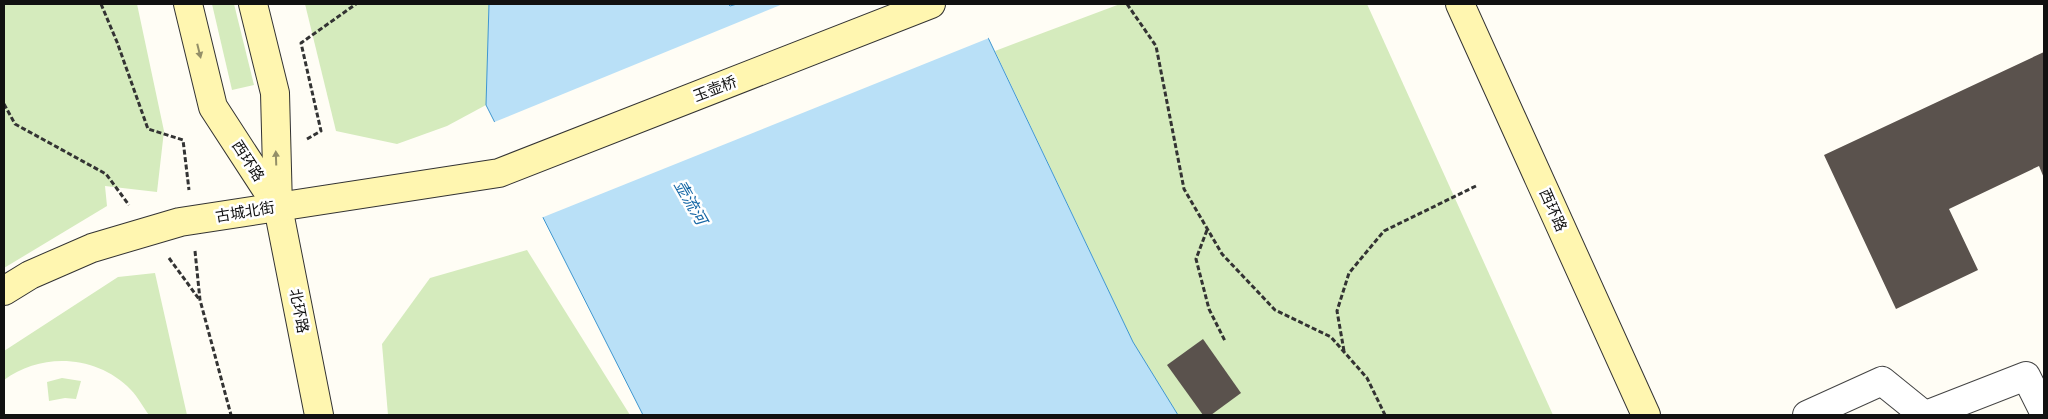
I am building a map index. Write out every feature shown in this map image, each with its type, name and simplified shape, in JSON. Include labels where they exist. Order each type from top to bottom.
[{"type":"main road","name":"西环路","points":[[188,4],[213,107],[278,207]]},
{"type":"main road","name":"西环路","points":[[253,4],[275,93],[278,207]]},
{"type":"main road","name":"玉壶桥","points":[[499,173],[931,4]]},
{"type":"main road","name":"西环路","points":[[1460,4],[1646,415]]},
{"type":"main road","name":"古城北街","points":[[4,291],[30,275],[92,248],[180,222],[499,173]]},
{"type":"main road","name":"北环路","points":[[278,207],[319,415]]},
{"type":"street","points":[[1806,415],[1882,381],[1925,415],[2035,372],[2044,412]]},
{"type":"path","points":[[276,158],[321,131],[301,43],[356,4]]},
{"type":"path","points":[[1127,4],[1156,46],[1184,189],[1222,254],[1275,310],[1331,337],[1367,378],[1385,415]]},
{"type":"path","points":[[4,104],[15,124],[106,174],[200,300]]},
{"type":"path","points":[[1344,352],[1337,311],[1349,273],[1384,231],[1476,186]]},
{"type":"path","points":[[1208,229],[1196,259],[1209,309],[1225,341]]},
{"type":"green space","points":[[4,4],[137,4],[164,131],[157,192],[105,186],[107,206],[4,268]]},
{"type":"green space","points":[[212,4],[234,4],[254,85],[232,90]]},
{"type":"green space","points":[[305,4],[489,4],[486,105],[447,126],[397,144],[336,131]]},
{"type":"green space","points":[[1120,4],[1367,4],[1553,415],[1178,415],[1133,342],[995,51]]},
{"type":"green space","points":[[527,250],[630,415],[388,415],[382,344],[430,278]]},
{"type":"green space","points":[[155,273],[187,415],[149,415],[134,393],[117,378],[86,364],[69,361],[35,365],[19,371],[4,380],[4,351],[118,277]]},
{"type":"green space","points":[[62,378],[81,381],[76,399],[65,398],[49,401],[47,382]]},
{"type":"water","name":"壶流河","points":[[489,4],[728,4],[730,6],[737,4],[972,4],[1133,342],[1178,415],[643,415],[486,105]]},
{"type":"pier","points":[[783,4],[975,4],[989,38],[541,218],[492,123]]},
{"type":"building","points":[[2044,52],[2044,178],[2039,166],[1949,209],[1978,270],[1896,309],[1824,155]]},
{"type":"building","points":[[1203,339],[1241,393],[1211,415],[1203,415],[1167,365]]}]
